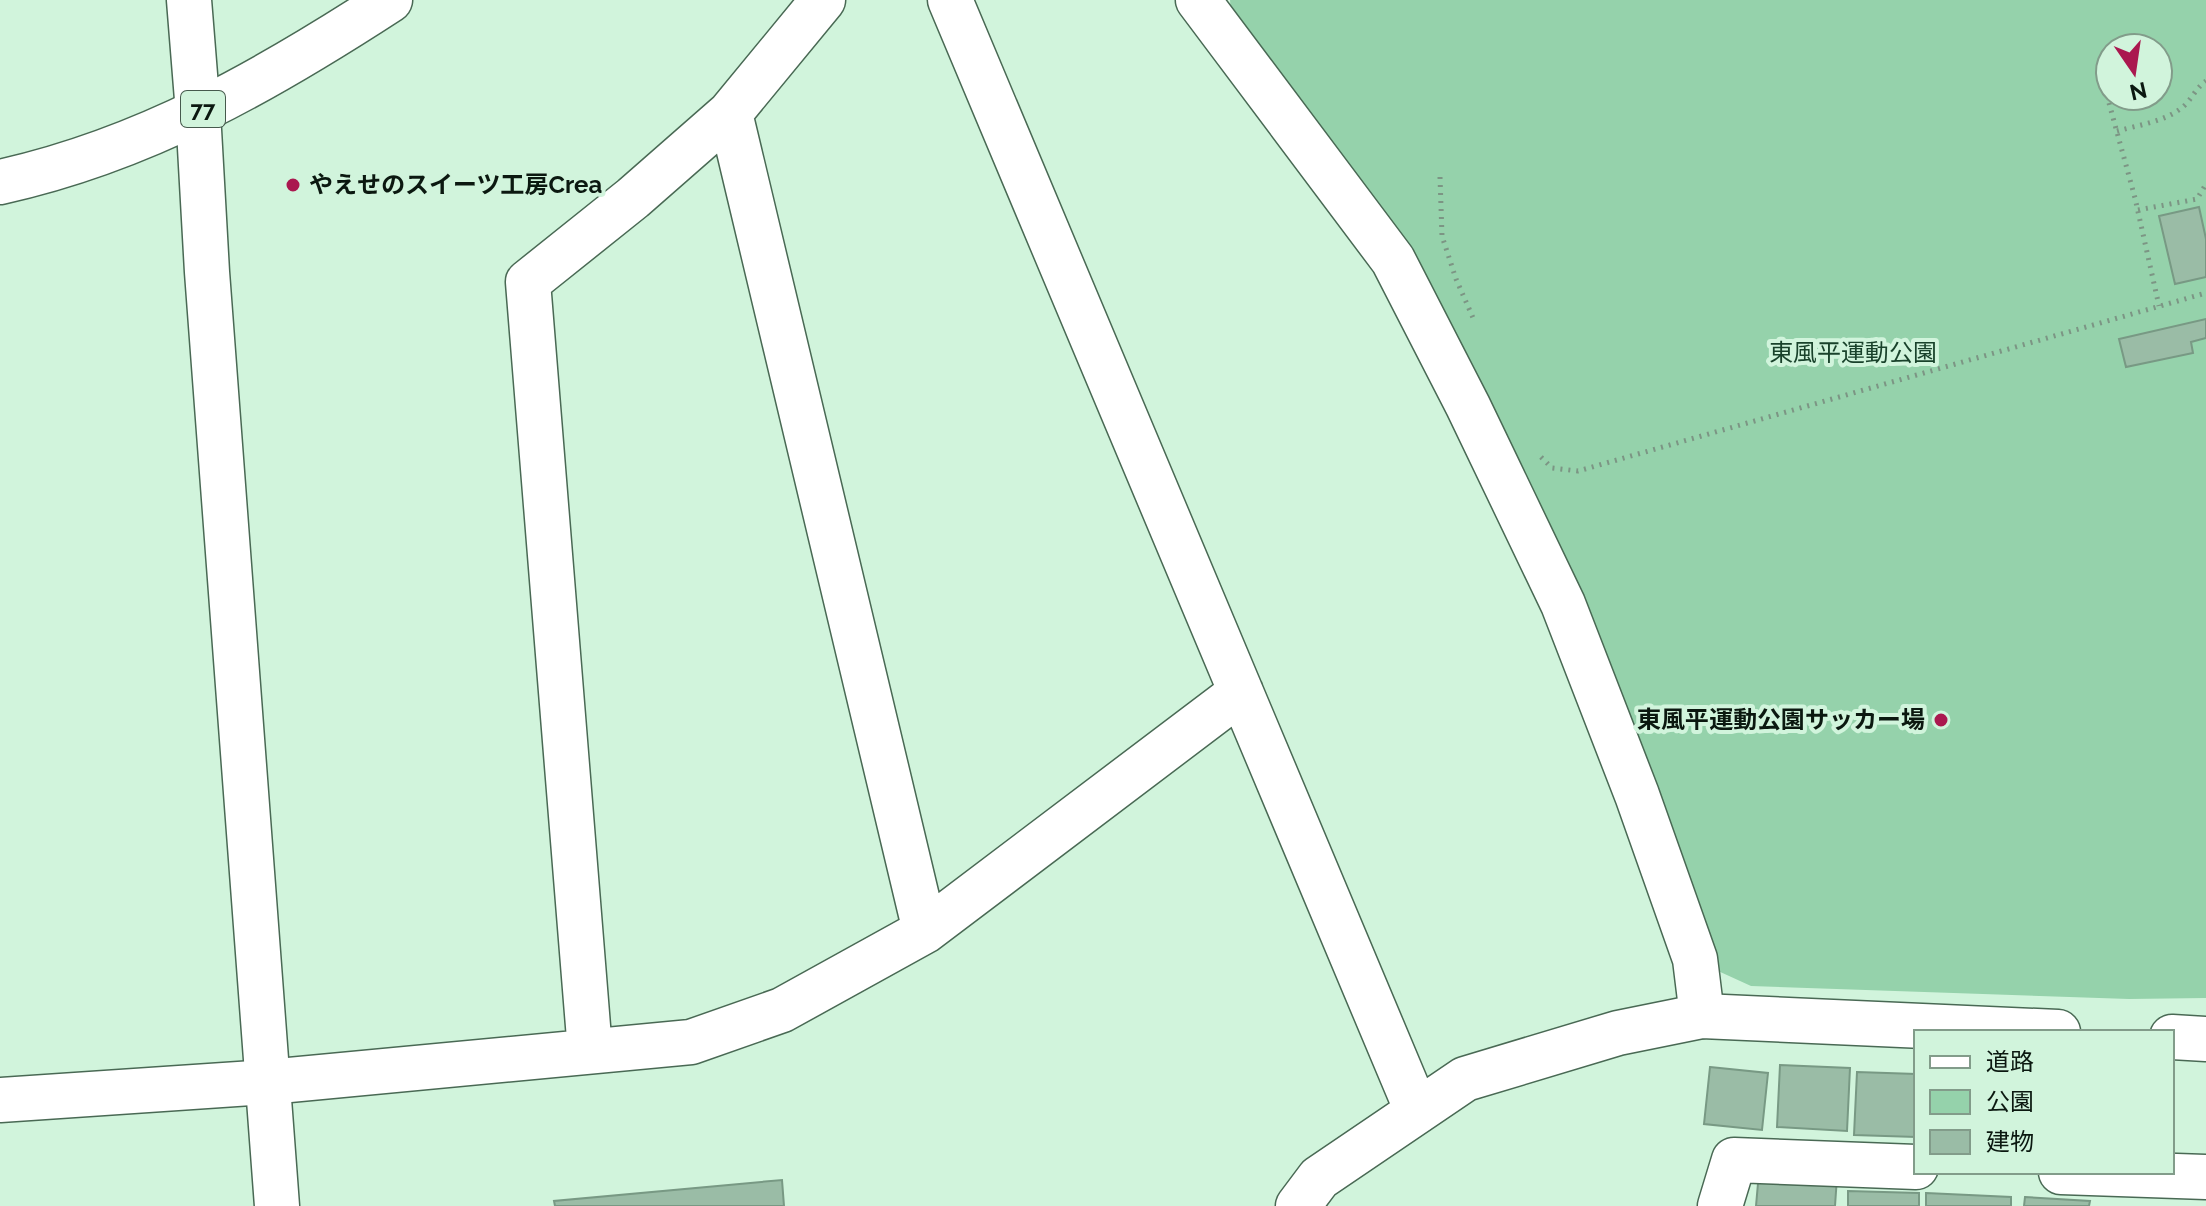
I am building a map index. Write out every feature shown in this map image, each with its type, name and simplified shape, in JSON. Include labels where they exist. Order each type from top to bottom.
[{"type":"street","points":[[189,0],[277,1206]]},
{"type":"street","name":"77","points":[[0,182],[41,173],[120,148],[198,112],[297,60],[390,0]]},
{"type":"street","points":[[590,1051],[528,282],[633,198],[730,113],[823,0]]},
{"type":"street","points":[[950,0],[1417,1111]]},
{"type":"street","points":[[1198,0],[1393,260],[1468,406],[1563,604],[1637,795],[1695,959],[1702,1016]]},
{"type":"street","points":[[730,113],[925,931]]},
{"type":"street","points":[[0,1100],[268,1082],[691,1042],[782,1010],[925,931],[1241,692]]},
{"type":"street","points":[[1298,1206],[1319,1178],[1465,1079],[1618,1033],[1702,1016],[2014,1030]]},
{"type":"street","points":[[2174,1037],[2206,1039]]},
{"type":"street","points":[[1720,1206],[1734,1160],[1914,1167]]},
{"type":"street","points":[[2070,1174],[2113,1184],[2206,1177]]},
{"type":"path","points":[[2117,131],[2153,122],[2184,105],[2196,87],[2206,81]]},
{"type":"path","points":[[2112,112],[2159,306]]},
{"type":"path","points":[[1440,177],[1442,236],[1456,279],[1480,334]]},
{"type":"path","points":[[2138,210],[2197,199],[2206,184]]},
{"type":"path","points":[[1536,452],[1552,468],[1578,471],[2206,293]]},
{"type":"green space","name":"東風平運動公園","points":[[1230,0],[2206,0],[2206,998],[2129,999],[1751,986],[1694,960],[1529,494],[1232,25]]},
{"type":"building","points":[[2199,207],[2206,239],[2206,277],[2175,284],[2159,216]]},
{"type":"building","points":[[2206,319],[2206,338],[2191,342],[2193,353],[2126,367],[2119,339]]},
{"type":"building","points":[[1780,1065],[1850,1068],[1847,1131],[1777,1127]]},
{"type":"building","points":[[1710,1067],[1768,1073],[1762,1130],[1704,1124]]},
{"type":"building","points":[[1857,1072],[1914,1074],[1914,1137],[1854,1135]]},
{"type":"building","points":[[1759,1172],[1837,1177],[1835,1206],[1756,1206]]},
{"type":"building","points":[[782,1180],[784,1206],[555,1206],[554,1201]]},
{"type":"building","points":[[1848,1191],[1919,1193],[1919,1206],[1848,1206]]},
{"type":"building","points":[[1926,1193],[2011,1197],[2011,1206],[1926,1206]]},
{"type":"building","points":[[2025,1197],[2090,1201],[2089,1206],[2024,1206]]},
{"type":"place","name":"やえせのスイーツ工房Crea","points":[[293,185]]},
{"type":"place","name":"東風平運動公園サッカー場","points":[[1941,720]]}]
